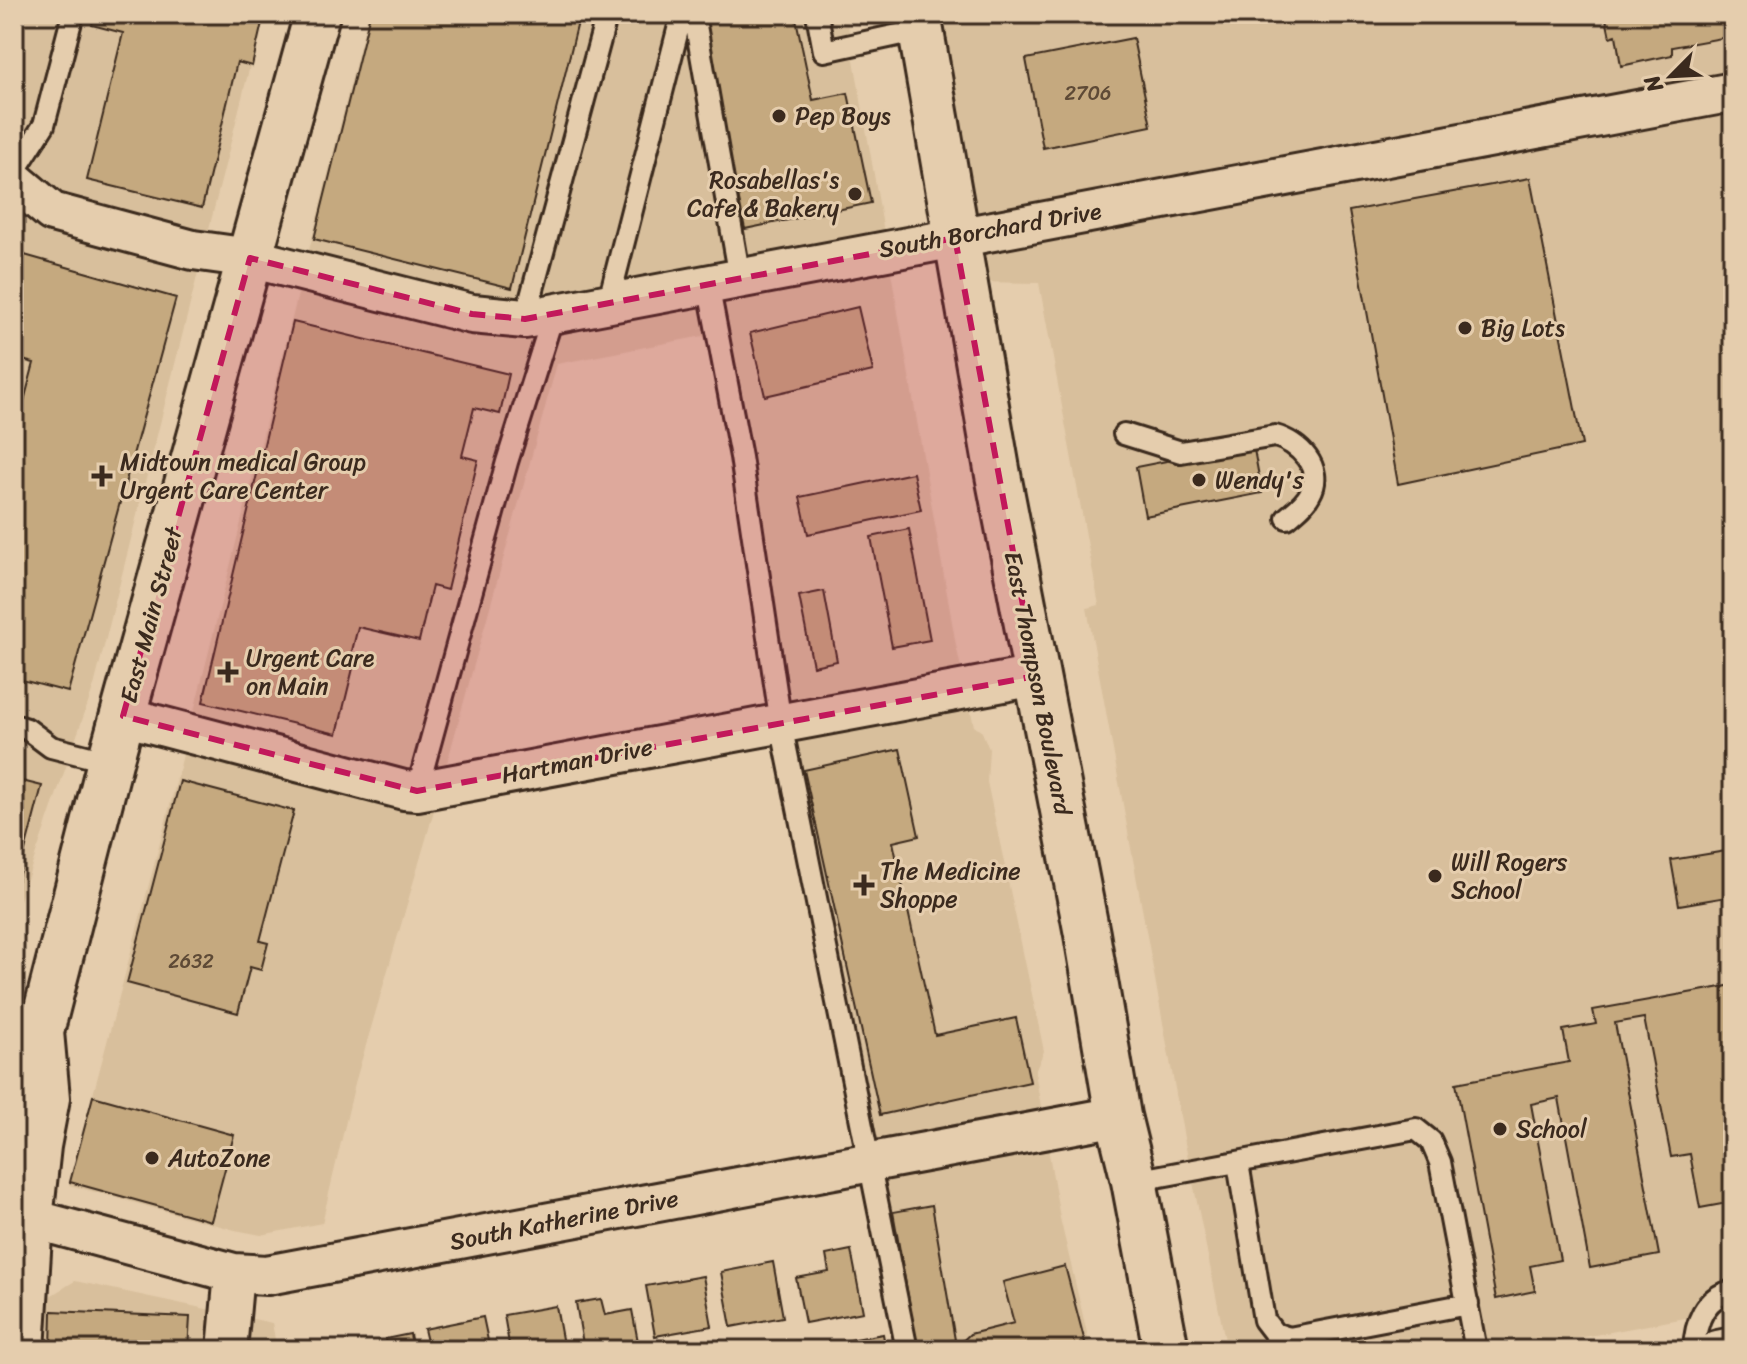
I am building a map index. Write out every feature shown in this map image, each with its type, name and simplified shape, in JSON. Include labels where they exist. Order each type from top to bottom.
[{"type":"main road","name":"East Main Street","points":[[22,1350],[28,1282],[22,1216],[47,1098],[23,1056],[123,716],[317,14]]},
{"type":"main road","name":"East Thompson Boulevard","points":[[919,22],[955,238],[1036,676],[1087,934],[1118,1116],[1134,1181],[1166,1350]]},
{"type":"street","name":"South Borchard Drive","points":[[14,180],[52,212],[193,250],[250,258],[472,314],[539,317],[1733,92]]},
{"type":"street","name":"Hartman Drive","points":[[123,716],[417,791],[1036,676]]},
{"type":"street","name":"South Katherine Drive","points":[[22,1216],[234,1273],[267,1275],[1118,1116]]},
{"type":"street","points":[[227,1350],[234,1273]]},
{"type":"street","points":[[1718,1350],[1733,1347]]},
{"type":"lane","points":[[14,172],[44,125],[73,14]]},
{"type":"lane","points":[[417,791],[507,462],[607,14]]},
{"type":"lane","points":[[608,304],[682,14]]},
{"type":"lane","points":[[694,14],[741,457],[781,724],[907,1350]]},
{"type":"lane","points":[[817,14],[824,51],[919,22]]},
{"type":"lane","points":[[1124,434],[1181,452],[1275,436],[1287,440],[1301,450],[1314,476],[1312,493],[1287,518]]},
{"type":"lane","points":[[20,727],[51,747],[110,762]]},
{"type":"lane","points":[[1134,1181],[1416,1129],[1431,1141],[1440,1162],[1476,1350]]},
{"type":"lane","points":[[1238,1163],[1264,1320],[1274,1333],[1289,1338],[1468,1304]]},
{"type":"lane","points":[[1694,1350],[1695,1331],[1708,1303],[1722,1293],[1733,1291]]},
{"type":"highlighted area","points":[[955,238],[1036,676],[417,791],[123,716],[250,258],[472,314],[525,319]]},
{"type":"shaded area","points":[[14,14],[263,14],[94,686],[14,917]]},
{"type":"shaded area","points":[[368,14],[846,14],[956,645],[974,726],[982,732],[989,749],[987,782],[1044,1051],[1035,1072],[1060,1218],[1091,1350],[917,1350],[802,770],[744,407],[703,336],[557,364],[355,1083],[322,1223],[261,1235],[69,1185],[177,779]]},
{"type":"shaded area","points":[[918,14],[1733,14],[1733,1309],[1515,1350],[1227,1350],[1185,1143],[1087,608],[1099,605],[1039,283],[963,282]]},
{"type":"shaded area","points":[[75,1281],[272,1323],[277,1350],[14,1350],[14,1318]]},
{"type":"building","points":[[94,14],[264,14],[252,66],[237,62],[202,208],[87,180],[123,33],[92,25]]},
{"type":"building","points":[[370,14],[580,14],[512,288],[314,239]]},
{"type":"building","points":[[700,14],[795,14],[813,100],[848,93],[871,203],[745,229]]},
{"type":"building","points":[[1605,14],[1733,14],[1733,36],[1672,47],[1672,55],[1621,66],[1616,35],[1610,37]]},
{"type":"building","points":[[1133,38],[1151,126],[1043,148],[1026,59]]},
{"type":"building","name":"Big Lots","points":[[1530,178],[1582,445],[1398,484],[1349,211]]},
{"type":"building","points":[[14,252],[176,298],[68,692],[14,678],[14,439],[34,363],[14,358]]},
{"type":"building","points":[[858,307],[873,371],[765,396],[750,333]]},
{"type":"building","points":[[293,322],[509,374],[500,414],[474,408],[462,456],[478,460],[447,590],[432,586],[419,641],[358,627],[350,659],[355,660],[337,734],[203,702]]},
{"type":"building","name":"Wendy's","points":[[1253,444],[1262,493],[1145,516],[1136,467]]},
{"type":"building","points":[[913,473],[921,510],[808,534],[800,497]]},
{"type":"building","points":[[909,529],[930,640],[892,647],[871,537]]},
{"type":"building","points":[[824,591],[837,661],[813,666],[799,596]]},
{"type":"building","points":[[900,749],[919,836],[893,842],[935,1035],[1016,1018],[1030,1082],[880,1115],[804,770]]},
{"type":"building","points":[[14,779],[42,786],[14,893]]},
{"type":"building","points":[[180,781],[294,811],[260,941],[268,943],[261,970],[250,967],[238,1013],[127,983]]},
{"type":"building","points":[[1732,850],[1733,896],[1679,905],[1671,860]]},
{"type":"building","name":"School","points":[[1733,985],[1733,1202],[1700,1208],[1690,1154],[1671,1157],[1644,1018],[1615,1023],[1659,1255],[1590,1268],[1559,1098],[1531,1104],[1560,1260],[1530,1266],[1535,1291],[1496,1299],[1456,1083],[1569,1062],[1563,1030],[1596,1024],[1593,1010]]},
{"type":"building","name":"AutoZone","points":[[93,1096],[234,1135],[211,1221],[70,1182]]},
{"type":"building","points":[[932,1205],[955,1340],[917,1346],[893,1212]]},
{"type":"building","points":[[851,1250],[863,1312],[805,1323],[796,1278],[829,1272],[826,1255]]},
{"type":"building","points":[[773,1262],[783,1317],[731,1327],[721,1272]]},
{"type":"building","points":[[1065,1266],[1087,1350],[953,1350],[970,1334],[1014,1323],[1003,1282]]},
{"type":"building","points":[[703,1276],[712,1326],[655,1336],[646,1286]]},
{"type":"building","points":[[601,1299],[605,1315],[632,1310],[639,1347],[584,1350],[576,1303]]},
{"type":"building","points":[[556,1306],[564,1350],[510,1350],[504,1315]]},
{"type":"building","points":[[52,1311],[190,1317],[188,1350],[51,1350]]},
{"type":"building","points":[[483,1317],[490,1350],[429,1350],[424,1329]]},
{"type":"building","points":[[410,1334],[413,1350],[387,1350],[385,1339]]},
{"type":"building","points":[[883,1334],[886,1350],[846,1350],[844,1341]]},
{"type":"building","points":[[798,1341],[800,1350],[772,1350],[771,1346]]},
{"type":"place","name":"Pep Boys","points":[[779,116]]},
{"type":"place","name":"Rosabellas's Cafe & Bakery","points":[[855,194]]},
{"type":"place","name":"Big Lots","points":[[1465,328]]},
{"type":"place","name":"Midtown medical Group Urgent Care Center","points":[[102,476]]},
{"type":"place","name":"Wendy's","points":[[1199,480]]},
{"type":"place","name":"Urgent Care on Main","points":[[228,672]]},
{"type":"place","name":"Will Rogers School","points":[[1435,876]]},
{"type":"place","name":"The Medicine Shoppe","points":[[864,885]]},
{"type":"place","name":"School","points":[[1500,1129]]},
{"type":"place","name":"AutoZone","points":[[152,1158]]}]
